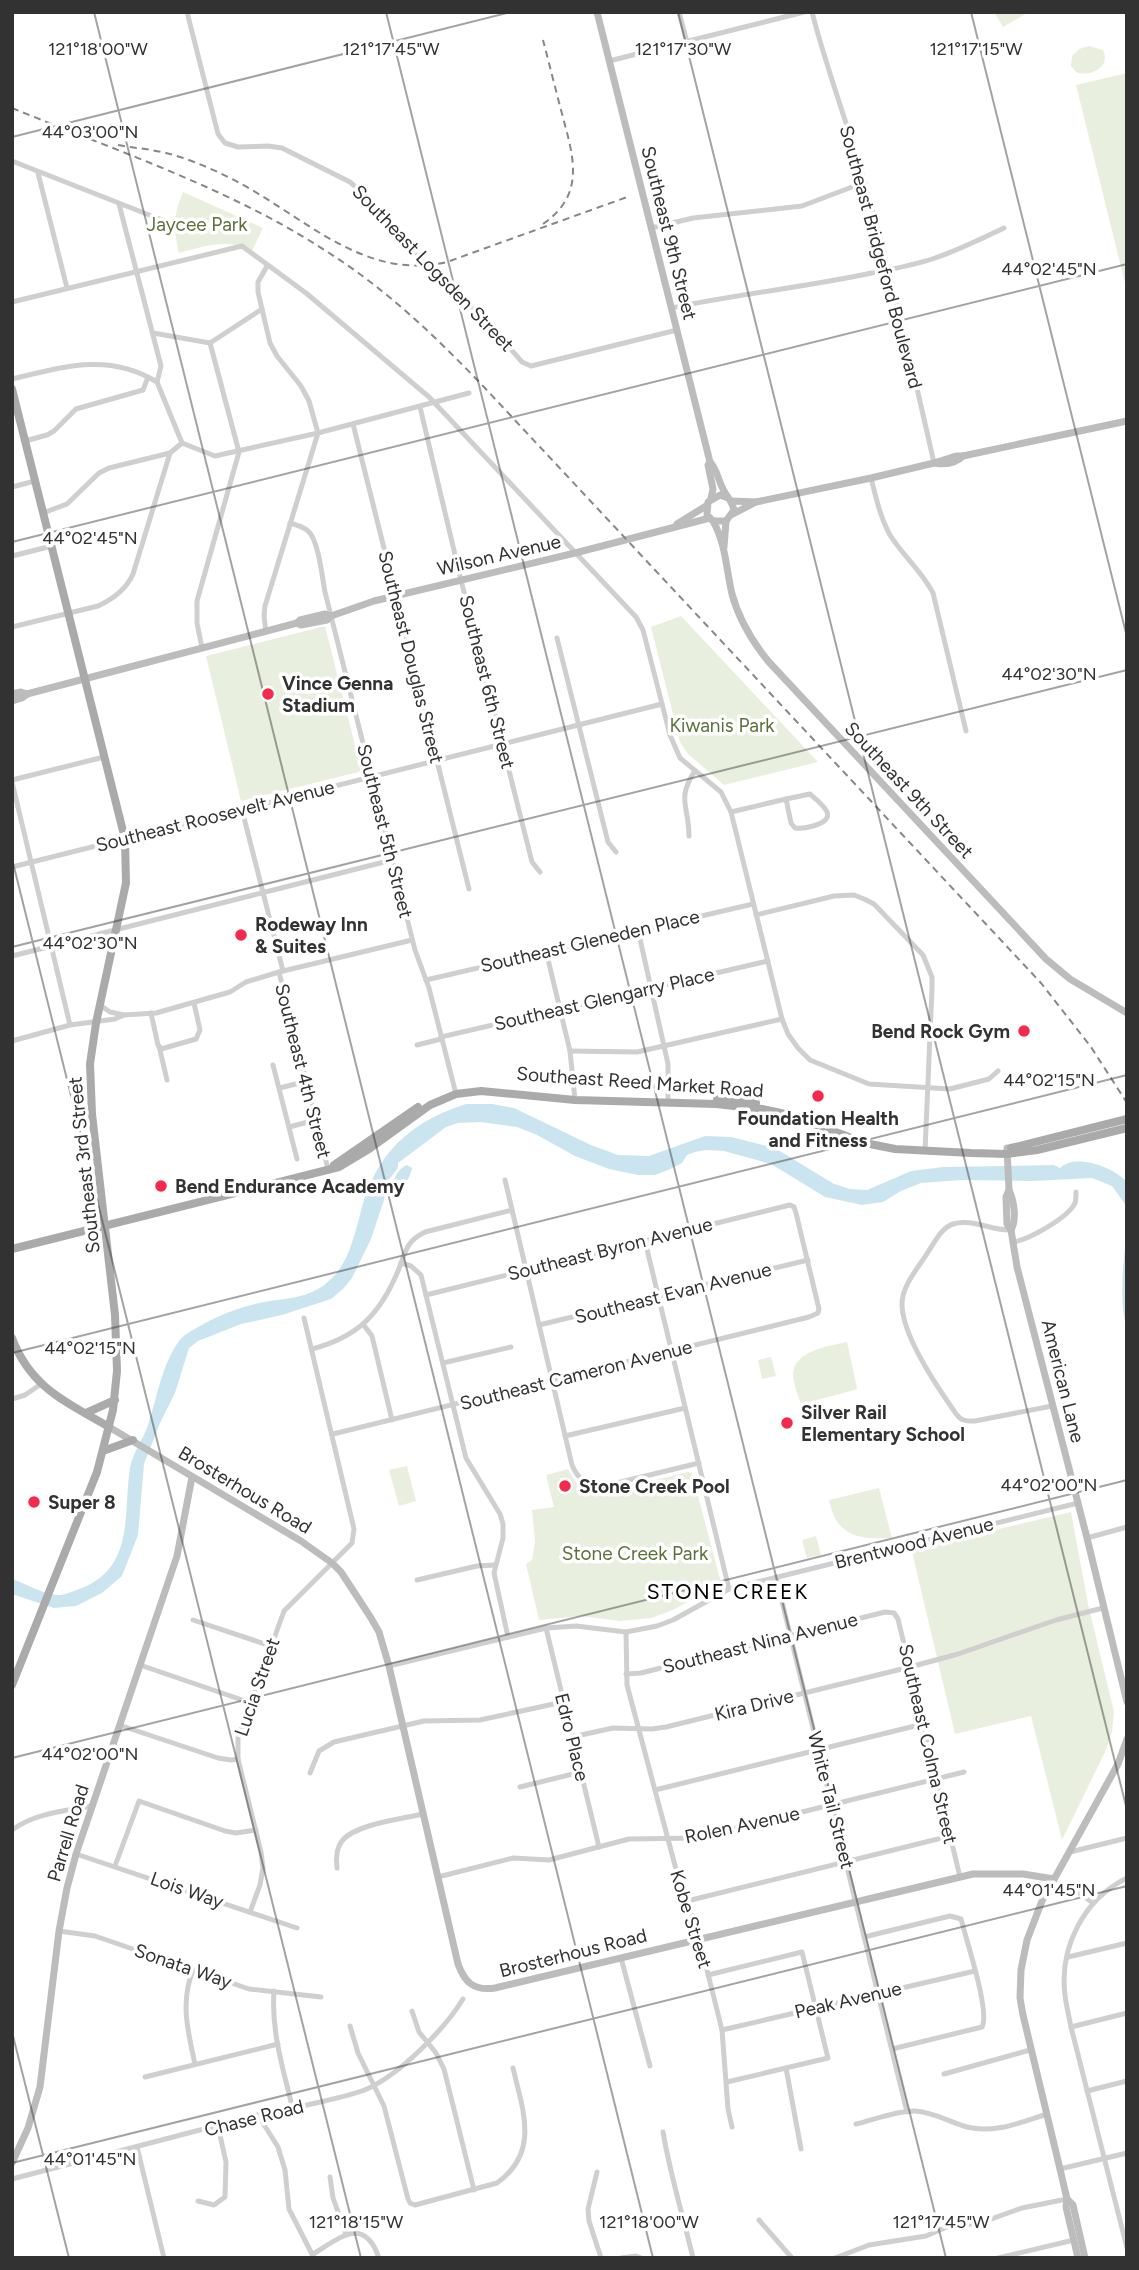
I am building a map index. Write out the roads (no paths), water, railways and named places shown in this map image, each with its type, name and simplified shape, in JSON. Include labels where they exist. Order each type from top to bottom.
[{"type":"main road","name":"Southeast 3rd Street","points":[[12,389],[16,421],[25,440],[125,839],[126,883],[96,1023],[90,1064],[90,1090],[111,1271],[117,1351],[115,1400],[97,1472],[12,1685]]},
{"type":"main road","name":"Southeast Reed Market Road","points":[[12,1249],[339,1167],[430,1105],[456,1092],[668,1100],[762,1109],[814,1123],[865,1143],[895,1149],[1007,1154],[1037,1150],[1127,1128]]},
{"type":"main road","name":"Southeast Reed Market Road","points":[[1007,1154],[1127,1119]]},
{"type":"main road","points":[[12,1338],[23,1362],[41,1384],[109,1427]]},
{"type":"main road","points":[[86,1413],[115,1400]]},
{"type":"main road","points":[[103,1451],[133,1441]]},
{"type":"street","name":"Southeast Logsden Street","points":[[187,12],[218,134],[225,144],[282,148],[351,182],[375,214],[475,311],[522,362],[531,366],[677,330]]},
{"type":"street","name":"Southeast 9th Street","points":[[597,12],[710,461],[730,499]]},
{"type":"street","points":[[679,12],[687,42]]},
{"type":"street","points":[[609,61],[804,12]]},
{"type":"street","name":"Southeast Bridgeford Boulevard","points":[[812,12],[823,57],[865,182],[934,463]]},
{"type":"street","points":[[12,161],[167,222]]},
{"type":"street","points":[[38,173],[67,288]]},
{"type":"street","points":[[651,228],[693,218],[802,206],[865,182]]},
{"type":"street","points":[[120,204],[160,366],[157,382],[182,443],[215,456],[239,452],[469,393]]},
{"type":"street","points":[[671,308],[888,270],[933,259],[1004,228]]},
{"type":"street","points":[[12,302],[242,246],[306,293],[434,404],[641,624],[676,752],[721,792],[732,812],[782,1019],[798,1048],[810,1060],[869,1083],[950,1089],[989,1079],[998,1071]]},
{"type":"street","points":[[266,632],[265,606],[318,433],[309,401],[301,386],[276,356],[270,342],[258,292],[258,282],[267,265]]},
{"type":"street","points":[[153,333],[210,343],[262,309]]},
{"type":"street","points":[[202,648],[197,623],[197,601],[239,452],[210,343]]},
{"type":"street","points":[[12,379],[84,363],[113,366],[157,382]]},
{"type":"street","points":[[25,440],[47,435],[76,409],[143,390],[148,377]]},
{"type":"street","name":"Southeast 6th Street","points":[[420,407],[502,743],[533,862],[540,872]]},
{"type":"street","points":[[756,502],[720,495],[709,502],[712,520],[726,521],[733,514],[756,502],[872,478],[934,463],[943,458],[1127,421]]},
{"type":"street","name":"Southeast Douglas Street","points":[[353,424],[469,889]]},
{"type":"street","points":[[43,513],[67,504],[99,473],[109,468],[170,453],[182,443]]},
{"type":"street","points":[[12,627],[97,606],[123,590],[130,580],[170,453]]},
{"type":"street","name":"Southeast 9th Street","points":[[709,502],[713,489],[708,465],[710,461]]},
{"type":"street","points":[[872,478],[881,518],[891,537],[925,577],[933,593],[966,731]]},
{"type":"street","points":[[12,487],[35,481]]},
{"type":"street","points":[[730,499],[733,514]]},
{"type":"street","name":"Wilson Avenue","points":[[674,527],[709,502]]},
{"type":"street","name":"Southeast 9th Street","points":[[712,520],[724,547]]},
{"type":"street","name":"Wilson Avenue","points":[[12,701],[27,694],[297,624],[300,620],[325,614],[331,616],[374,601],[712,520]]},
{"type":"street","name":"Southeast 9th Street","points":[[726,521],[724,547],[732,594],[753,642],[768,661],[1046,959],[1070,979],[1127,1013]]},
{"type":"street","name":"Southeast 5th Street","points":[[290,523],[303,527],[310,533],[316,548],[412,940],[426,980],[456,1092]]},
{"type":"street","points":[[12,556],[51,546]]},
{"type":"street","points":[[557,638],[608,842],[617,852]]},
{"type":"street","name":"Wilson Avenue","points":[[12,694],[27,694]]},
{"type":"street","name":"Southeast Roosevelt Avenue","points":[[12,867],[662,704]]},
{"type":"street","points":[[71,1025],[12,781],[104,757]]},
{"type":"street","points":[[689,836],[684,794],[685,787],[695,771]]},
{"type":"street","points":[[732,812],[786,799],[810,794],[825,807],[827,819],[823,823],[795,828],[791,823],[786,799]]},
{"type":"street","name":"Southeast 4th Street","points":[[242,810],[316,1121],[330,1168]]},
{"type":"street","points":[[12,956],[392,860]]},
{"type":"street","points":[[756,915],[842,895],[853,895],[874,904],[923,955],[932,977],[925,1149]]},
{"type":"street","name":"Southeast Gleneden Place","points":[[426,980],[753,904]]},
{"type":"street","points":[[638,930],[669,1070],[668,1100]]},
{"type":"street","points":[[100,1005],[110,1012],[124,1015],[156,1013],[230,992],[246,982],[281,972],[412,940]]},
{"type":"street","points":[[546,951],[570,1051],[575,1097]]},
{"type":"street","name":"Southeast Glengarry Place","points":[[417,1045],[559,1008],[768,961]]},
{"type":"street","points":[[158,1045],[161,1049],[197,1039],[200,1030],[194,1003]]},
{"type":"street","points":[[151,1013],[167,1080]]},
{"type":"street","points":[[12,1041],[71,1025],[96,1023],[124,1015]]},
{"type":"street","points":[[570,1051],[631,1052],[782,1019]]},
{"type":"street","points":[[273,1065],[296,1159]]},
{"type":"street","points":[[279,1088],[307,1081]]},
{"type":"street","points":[[289,1127],[316,1121]]},
{"type":"street","name":"American Lane","points":[[1007,1154],[1009,1190],[1013,1198],[1013,1242],[1127,1702]]},
{"type":"street","points":[[505,1180],[572,1465],[579,1479],[600,1487],[699,1463]]},
{"type":"street","points":[[1013,1242],[1028,1238],[1064,1215],[1074,1205],[1076,1192]]},
{"type":"street","name":"Southeast Byron Avenue","points":[[426,1295],[785,1206],[793,1207],[808,1259]]},
{"type":"street","points":[[312,1349],[340,1339],[376,1312],[386,1297],[408,1245],[414,1238],[425,1232],[512,1210]]},
{"type":"street","points":[[1011,1230],[969,1222],[949,1225],[939,1234],[912,1278],[905,1291],[902,1308],[910,1335],[930,1378],[960,1418],[975,1421],[1052,1406]]},
{"type":"street","points":[[645,1241],[729,1588]]},
{"type":"street","name":"Southeast Evan Avenue","points":[[539,1325],[808,1259]]},
{"type":"street","name":"Southeast Cameron Avenue","points":[[333,1434],[809,1317],[818,1313],[818,1305],[808,1259]]},
{"type":"street","points":[[401,1263],[411,1266],[421,1275],[466,1458],[500,1514],[503,1524],[503,1538],[494,1573],[508,1637]]},
{"type":"street","name":"Lucia Street","points":[[250,1912],[260,1885],[262,1868],[256,1830],[238,1759],[238,1738],[288,1605],[352,1543],[354,1529],[304,1318]]},
{"type":"street","points":[[363,1324],[372,1336],[392,1420]]},
{"type":"street","points":[[443,1363],[511,1347]]},
{"type":"street","points":[[12,1399],[41,1384]]},
{"type":"street","points":[[565,1436],[685,1408]]},
{"type":"street","name":"Brosterhous Road","points":[[109,1427],[301,1541],[332,1563],[341,1572],[371,1618],[379,1632],[388,1666],[458,1964],[465,1980],[471,1986],[479,1989],[495,1988],[973,1874],[1041,1875],[1054,1879]]},
{"type":"street","name":"Parrell Road","points":[[12,2163],[28,2128],[40,2087],[59,1931],[67,1888],[76,1854],[177,1556],[192,1478]]},
{"type":"street","name":"Brentwood Avenue","points":[[388,1666],[546,1628],[576,1626],[626,1632],[657,1626],[673,1620],[729,1588],[1078,1503]]},
{"type":"street","points":[[1087,1538],[1127,1527]]},
{"type":"street","points":[[417,1580],[477,1566],[495,1565]]},
{"type":"street","name":"White Tail Street","points":[[776,1577],[907,2112]]},
{"type":"street","name":"Kira Drive","points":[[572,1737],[614,1728],[666,1727],[910,1668],[1056,1620],[1103,1608]]},
{"type":"street","name":"Southeast Nina Avenue","points":[[626,1674],[641,1673],[885,1612],[894,1613]]},
{"type":"street","name":"Southeast Colma Street","points":[[894,1613],[898,1619],[960,1877]]},
{"type":"street","points":[[193,1620],[271,1646]]},
{"type":"street","name":"Edro Place","points":[[546,1628],[599,1847]]},
{"type":"street","name":"Kobe Street","points":[[626,1632],[626,1674],[639,1729],[668,1839],[699,1938],[722,2030],[728,2109],[732,2127]]},
{"type":"street","points":[[139,1665],[251,1703]]},
{"type":"street","points":[[310,1773],[319,1751],[334,1742],[401,1725],[424,1721],[480,1720],[562,1702]]},
{"type":"street","points":[[654,1790],[923,1724]]},
{"type":"street","points":[[120,1725],[219,1758],[238,1759]]},
{"type":"street","points":[[1078,2258],[1066,2207],[1067,2199],[1030,2050],[1020,1998],[1023,1958],[1032,1924],[1118,1764],[1127,1739]]},
{"type":"street","points":[[1118,1764],[1127,1767]]},
{"type":"street","points":[[520,1787],[580,1772]]},
{"type":"street","name":"Rolen Avenue","points":[[438,1877],[513,1858],[549,1860],[629,1839],[697,1838],[964,1772]]},
{"type":"street","points":[[115,1866],[139,1801],[225,1831],[236,1833],[256,1830]]},
{"type":"street","points":[[12,1830],[24,1821],[40,1816],[92,1806]]},
{"type":"street","points":[[337,1868],[336,1856],[342,1841],[357,1829],[423,1814]]},
{"type":"street","points":[[687,1901],[950,1836]]},
{"type":"street","points":[[1070,1852],[1127,1838]]},
{"type":"street","name":"Lois Way","points":[[76,1854],[297,1928]]},
{"type":"street","points":[[1127,1878],[1114,1884],[1093,1903],[1080,1920],[1071,1941],[1065,1970],[1065,1994],[1072,2027],[1104,2158],[1124,2221],[1127,2248]]},
{"type":"street","points":[[1067,1884],[1093,1903]]},
{"type":"street","points":[[864,1937],[950,1916],[956,1917],[961,1919],[975,1971],[985,2018],[982,2027],[892,2049]]},
{"type":"street","name":"Sonata Way","points":[[59,1931],[94,1936],[249,1989],[321,1997]]},
{"type":"street","points":[[1068,1957],[1127,1943]]},
{"type":"street","points":[[708,1975],[802,1952],[828,2058],[727,2082]]},
{"type":"street","points":[[621,1957],[650,2066]]},
{"type":"street","points":[[193,1970],[187,1990],[186,2008],[187,2028],[195,2064]]},
{"type":"street","name":"Peak Avenue","points":[[722,2030],[975,1971]]},
{"type":"street","points":[[308,1995],[309,1987]]},
{"type":"street","points":[[274,1992],[272,2009],[292,2106]]},
{"type":"street","name":"Chase Road","points":[[12,2179],[292,2106],[303,2106],[373,2085],[384,2080],[427,2043],[451,2018],[463,1999]]},
{"type":"street","points":[[412,2011],[416,2026],[444,2069],[474,2190]]},
{"type":"street","points":[[1072,2027],[1127,2013]]},
{"type":"street","points":[[350,2026],[355,2048],[384,2106],[406,2194],[410,2203],[415,2205],[496,2183],[507,2175],[520,2156],[526,2132],[513,2068]]},
{"type":"street","points":[[145,2077],[278,2044]]},
{"type":"street","points":[[944,2074],[1030,2050]]},
{"type":"street","points":[[786,2068],[801,2150]]},
{"type":"street","points":[[1087,2091],[1127,2081]]},
{"type":"street","points":[[856,2124],[913,2110],[936,2114],[967,2127],[986,2130],[1047,2114]]},
{"type":"street","points":[[258,2115],[278,2147],[285,2170],[289,2209],[313,2256],[346,2234],[361,2233],[374,2245],[379,2258]]},
{"type":"street","points":[[198,2201],[214,2205],[225,2197],[226,2161],[218,2126]]},
{"type":"street","points":[[663,2132],[670,2171],[694,2258]]},
{"type":"street","points":[[137,2147],[163,2258]]},
{"type":"street","points":[[1060,2169],[1127,2153]]},
{"type":"street","points":[[597,2172],[588,2209],[589,2221],[601,2258]]},
{"type":"street","points":[[330,2177],[333,2198],[346,2234]]},
{"type":"street","points":[[835,2258],[869,2245],[926,2236],[949,2226],[991,2220],[1022,2208],[1067,2199]]},
{"type":"street","points":[[1067,2199],[1073,2205],[1085,2258]]},
{"type":"street","points":[[759,2220],[792,2258]]},
{"type":"street","points":[[998,2258],[1074,2240]]},
{"type":"street","points":[[1032,2250],[1034,2258]]},
{"type":"street","points":[[621,2258],[641,2258]]},
{"type":"water","points":[[466,1104],[492,1104],[514,1108],[618,1155],[649,1156],[705,1136],[731,1137],[775,1148],[834,1184],[850,1189],[867,1190],[911,1171],[943,1167],[1054,1165],[1060,1168],[1075,1162],[1085,1162],[1113,1171],[1127,1182],[1127,1217],[1125,1204],[1112,1186],[1092,1178],[921,1183],[883,1202],[862,1205],[825,1197],[771,1164],[724,1151],[695,1152],[668,1170],[655,1175],[638,1175],[609,1169],[575,1156],[517,1127],[480,1122],[458,1123],[446,1127],[398,1163],[398,1168],[387,1182],[371,1239],[352,1278],[344,1288],[331,1299],[282,1315],[241,1324],[198,1341],[189,1348],[175,1393],[144,1464],[138,1535],[122,1576],[102,1593],[76,1606],[54,1608],[12,1594],[12,1579],[46,1593],[60,1595],[99,1579],[111,1567],[123,1537],[131,1462],[148,1425],[164,1371],[179,1341],[205,1323],[232,1311],[307,1294],[324,1285],[338,1271],[347,1256],[367,1191],[386,1157],[412,1130],[446,1111]]},
{"type":"water","points":[[407,1165],[412,1168],[410,1174],[398,1189],[393,1185],[394,1179],[399,1170]]},
{"type":"water","points":[[1127,1230],[1127,1327],[1122,1293]]},
{"type":"railway","points":[[543,40],[569,142],[573,172],[566,199],[557,212],[543,224]]},
{"type":"railway","points":[[12,108],[173,172],[252,209],[348,265],[409,314],[483,386],[1041,983],[1091,1047],[1127,1103]]},
{"type":"railway","points":[[118,145],[166,153],[198,164],[256,192],[333,241],[387,262],[416,266],[447,262],[630,196]]},
{"type":"place","name":"Vince Genna Stadium","points":[[268,694]]},
{"type":"place","name":"Rodeway Inn & Suites","points":[[241,935]]},
{"type":"place","name":"Bend Rock Gym","points":[[1024,1031]]},
{"type":"place","name":"Foundation Health and Fitness","points":[[818,1096]]},
{"type":"place","name":"Bend Endurance Academy","points":[[161,1186]]},
{"type":"place","name":"Silver Rail Elementary School","points":[[787,1423]]},
{"type":"place","name":"Stone Creek Pool","points":[[565,1486]]},
{"type":"place","name":"Super 8","points":[[34,1502]]},
{"type":"district","name":"STONE CREEK","points":[[728,1591]]},
{"type":"park label","name":"Jaycee Park","points":[[197,224]]},
{"type":"park label","name":"Kiwanis Park","points":[[722,725]]},
{"type":"park label","name":"Stone Creek Park","points":[[635,1553]]}]
